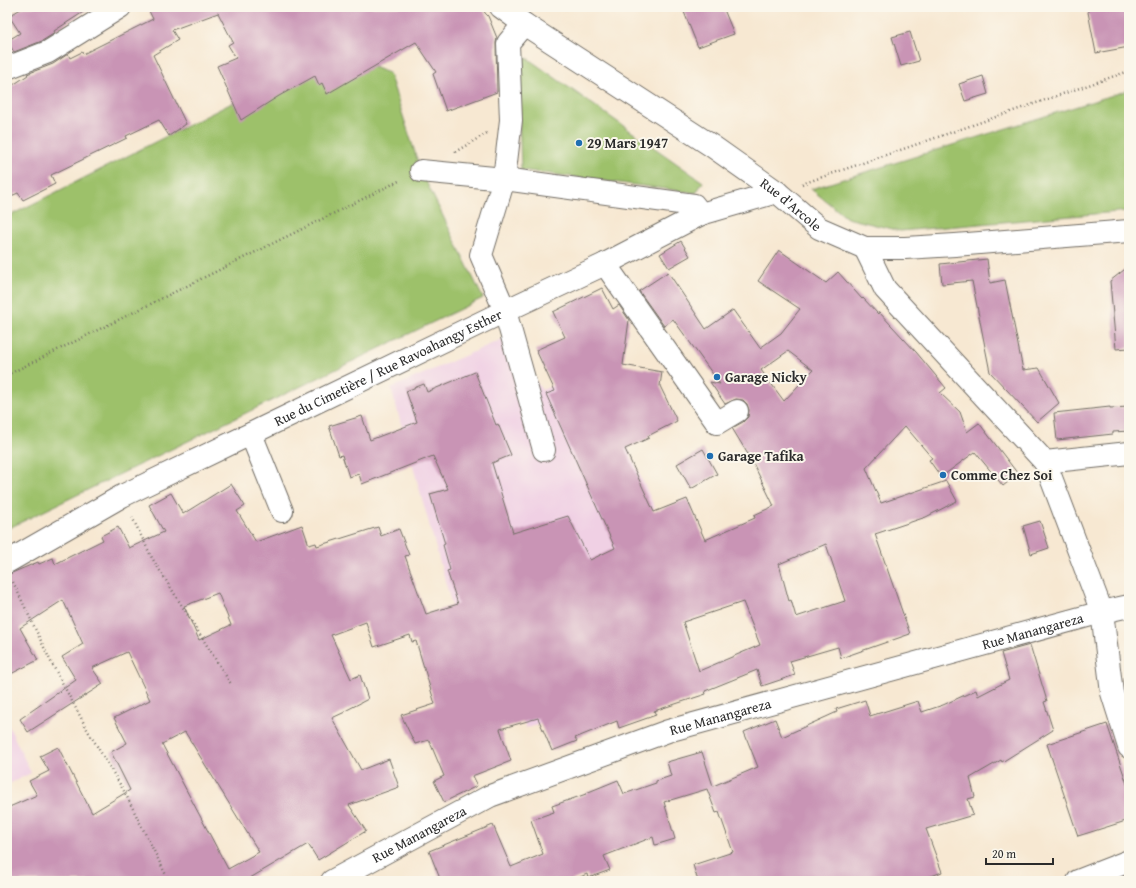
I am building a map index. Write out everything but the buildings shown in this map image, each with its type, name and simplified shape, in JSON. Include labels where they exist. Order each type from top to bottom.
[{"type":"street","points":[[7,68],[48,52],[120,7]]},
{"type":"street","name":"Rue d'Arcole","points":[[501,7],[524,24],[712,146],[777,192],[818,228],[865,248],[955,246],[1129,231]]},
{"type":"street","points":[[524,24],[508,43],[511,120],[504,179],[481,255],[505,311],[544,450]]},
{"type":"street","points":[[420,171],[504,179],[694,205],[702,214]]},
{"type":"street","name":"Rue du Cimetière / Rue Ravoahangy Esther","points":[[9,570],[122,496],[605,264],[702,214],[777,192]]},
{"type":"street","points":[[865,248],[885,289],[1045,462],[1102,612],[1112,693],[1129,747]]},
{"type":"street","points":[[605,264],[717,423],[737,411]]},
{"type":"street","points":[[251,434],[282,511]]},
{"type":"street","points":[[1045,462],[1129,453]]},
{"type":"street","name":"Rue Manangareza","points":[[332,881],[490,796],[668,731],[1102,612],[1129,606]]},
{"type":"street","points":[[1078,881],[1129,861]]},
{"type":"path","points":[[777,192],[1129,71]]},
{"type":"path","points":[[453,152],[511,120]]},
{"type":"path","points":[[7,375],[420,171]]},
{"type":"path","points":[[122,496],[152,558],[231,684]]},
{"type":"path","points":[[9,570],[50,660],[88,731],[124,791],[169,881]]},
{"type":"shaded area","points":[[505,338],[542,390],[592,369],[655,508],[613,526],[657,654],[594,705],[526,728],[505,675],[474,684],[391,388]]},
{"type":"shaded area","points":[[7,722],[31,773],[7,785]]},
{"type":"green space","points":[[517,51],[703,182],[696,193],[521,170]]},
{"type":"green space","points":[[305,66],[373,67],[389,73],[421,171],[483,298],[7,529],[7,217]]},
{"type":"green space","points":[[1129,90],[1129,211],[900,231],[847,218],[811,189]]},
{"type":"place","name":"29 Mars 1947","points":[[579,143]]},
{"type":"place","name":"Garage Nicky","points":[[717,377]]},
{"type":"place","name":"Garage Tafika","points":[[710,456]]},
{"type":"place","name":"Comme Chez Soi","points":[[943,475]]}]
